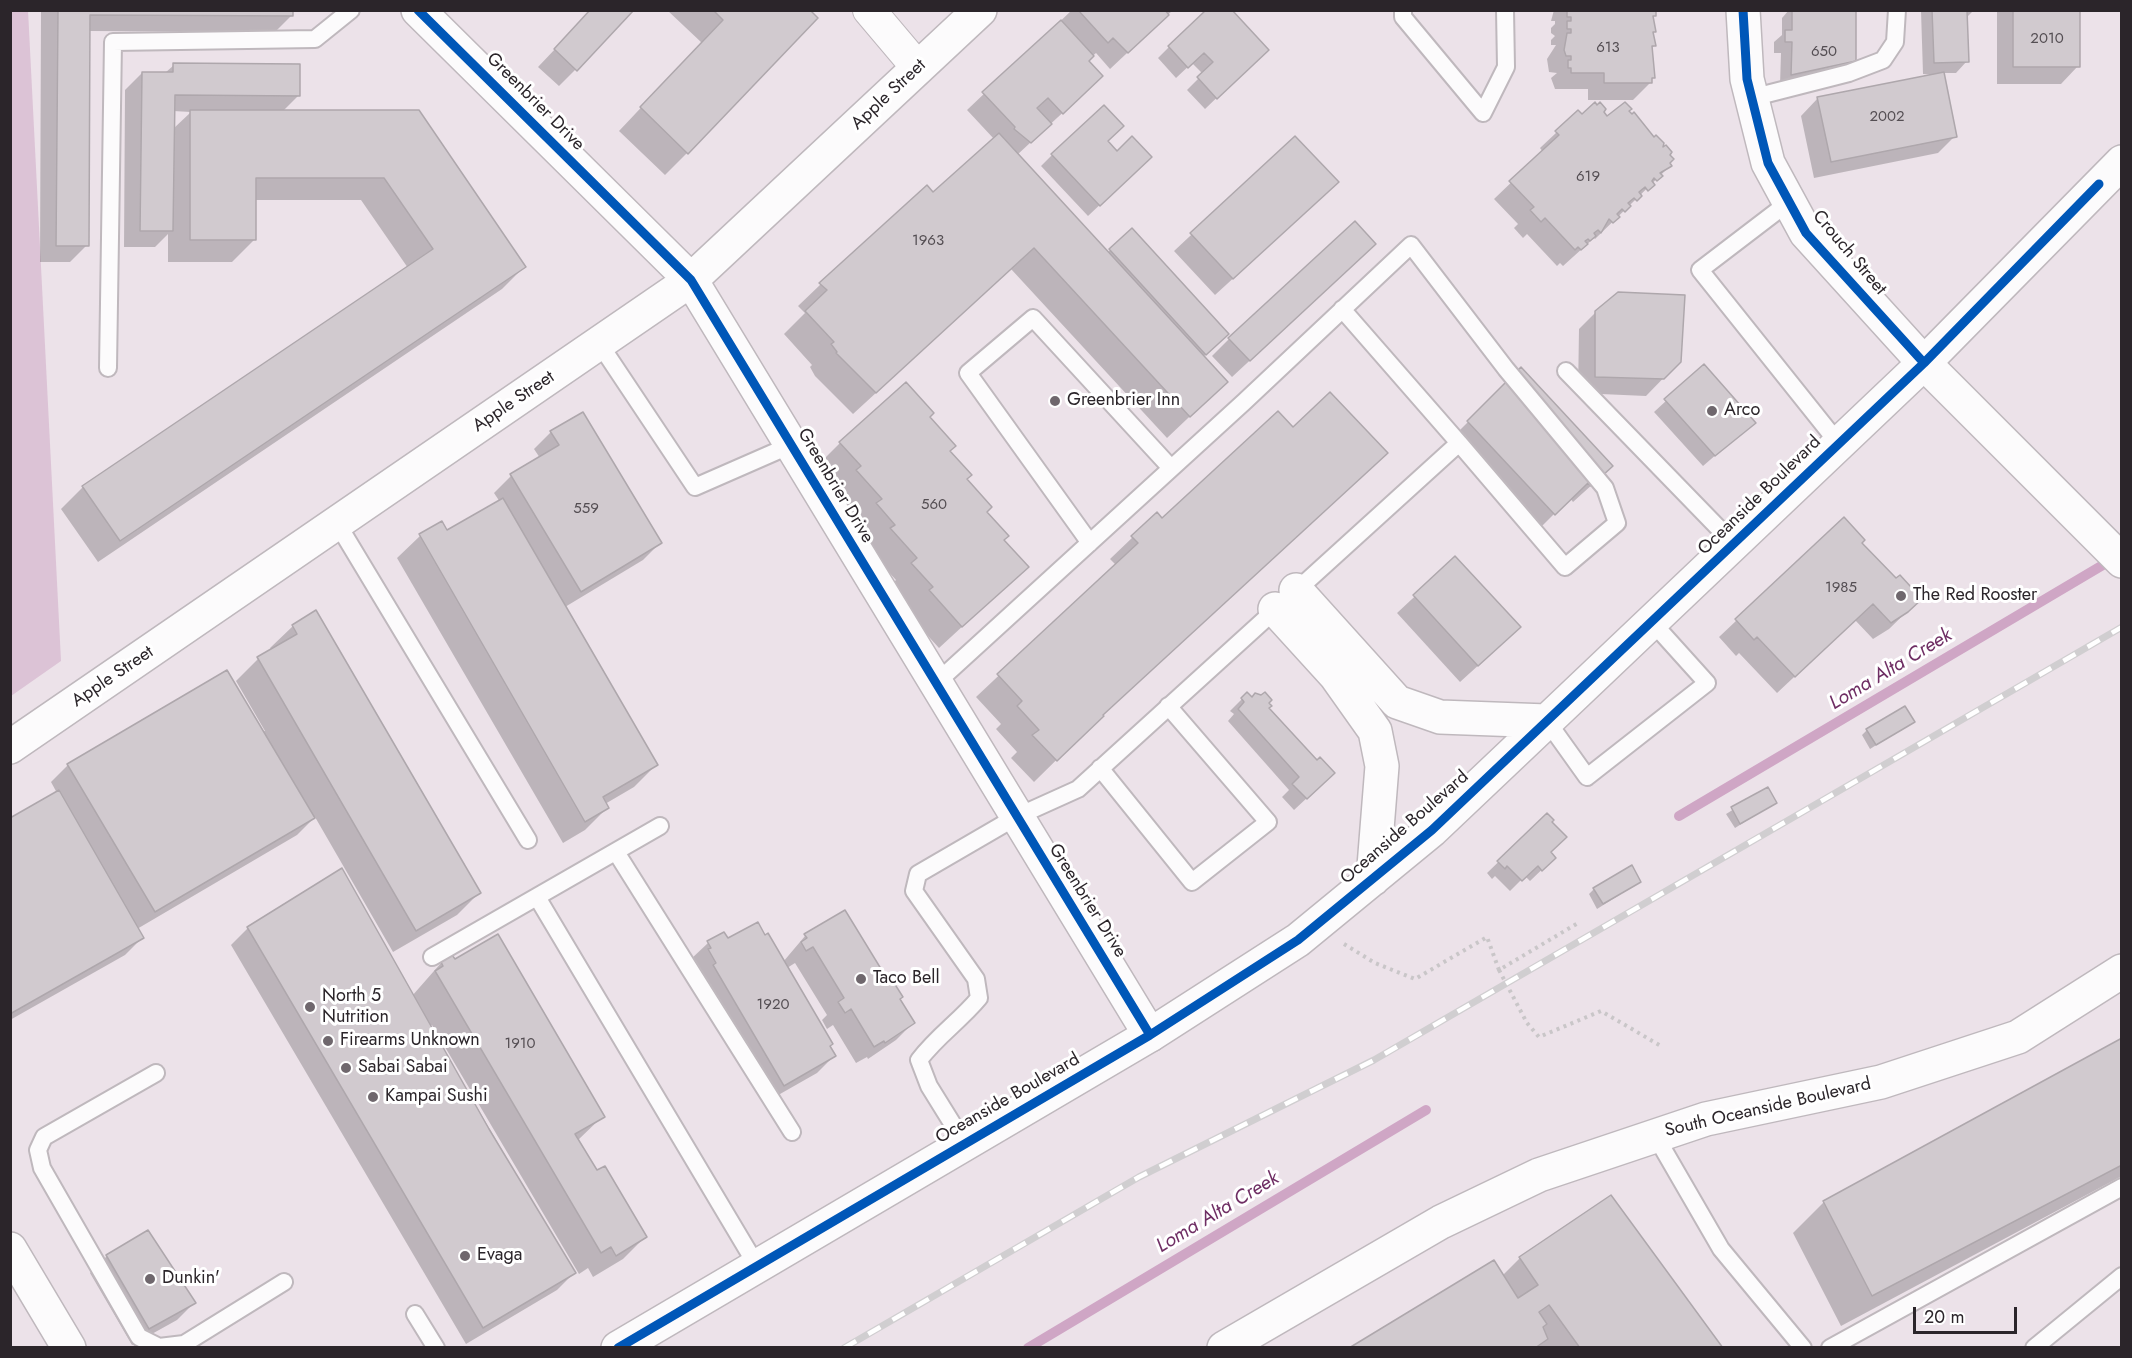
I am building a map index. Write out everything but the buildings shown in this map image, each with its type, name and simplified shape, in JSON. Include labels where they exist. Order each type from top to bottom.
[{"type":"street","name":"Greenbrier Drive","points":[[418,10],[691,280],[1150,1035]]},
{"type":"street","points":[[869,10],[918,68]]},
{"type":"street","name":"Apple Street","points":[[10,747],[691,280],[980,10]]},
{"type":"street","name":"Crouch Street","points":[[1743,10],[1747,79],[1768,163],[1806,233],[1924,363],[2121,561]]},
{"type":"street","name":"Oceanside Boulevard","points":[[618,1347],[1150,1035],[1315,927],[1432,830],[1652,622],[1924,363],[2121,162]]},
{"type":"street","points":[[1285,600],[1397,702],[1440,717],[1547,721]]},
{"type":"street","points":[[1285,600],[1374,731],[1382,766],[1372,879]]},
{"type":"street","name":"South Oceanside Boulevard","points":[[1224,1347],[1441,1222],[1539,1175],[1706,1119],[1881,1082],[2018,1037],[2121,971]]},
{"type":"street","points":[[10,1249],[69,1347]]},
{"type":"lane","points":[[108,368],[113,42],[315,39],[351,10]]},
{"type":"lane","points":[[1403,10],[1403,17],[1483,113],[1506,67],[1505,10]]},
{"type":"lane","points":[[1752,98],[1850,73],[1883,60],[1895,42],[1897,10]]},
{"type":"lane","points":[[1789,202],[1700,270],[1839,444]]},
{"type":"lane","points":[[935,684],[1411,245],[1506,369],[1605,488],[1617,523],[1565,567],[1342,309]]},
{"type":"lane","points":[[1090,543],[968,374],[1033,318],[1171,468]]},
{"type":"lane","points":[[599,343],[695,487],[791,445]]},
{"type":"lane","points":[[1566,371],[1734,544]]},
{"type":"lane","points":[[964,1144],[929,1086],[919,1060],[936,1038],[968,1012],[979,998],[976,979],[914,891],[918,874],[1016,817],[1078,789],[1459,443]]},
{"type":"lane","points":[[337,523],[528,840]]},
{"type":"lane","points":[[1547,721],[1587,777],[1707,683],[1652,622]]},
{"type":"lane","points":[[1100,768],[1192,882],[1268,822],[1168,706]]},
{"type":"lane","points":[[432,957],[660,826]]},
{"type":"lane","points":[[616,852],[792,1132]]},
{"type":"lane","points":[[537,897],[757,1266]]},
{"type":"lane","points":[[156,1073],[44,1137],[38,1150],[42,1168],[139,1337],[159,1347],[184,1344],[284,1282]]},
{"type":"lane","points":[[1655,1135],[1721,1249],[1803,1347]]},
{"type":"lane","points":[[1830,1347],[2121,1187]]},
{"type":"lane","points":[[2034,1347],[2121,1276]]},
{"type":"lane","points":[[415,1314],[436,1347]]},
{"type":"path","points":[[1499,970],[1578,923]]},
{"type":"path","points":[[1315,927],[1375,963],[1415,979],[1487,937],[1499,970],[1527,1023],[1539,1036],[1601,1011],[1661,1046]]},
{"type":"shaded area","points":[[28,10],[61,661],[11,696],[10,11]]},
{"type":"waterway","name":"Loma Alta Creek","points":[[1679,816],[2113,559]]},
{"type":"waterway","name":"Loma Alta Creek","points":[[1028,1348],[1426,1110]]},
{"type":"railway","points":[[844,1348],[1139,1177],[1374,1060],[2122,627]]},
{"type":"cycle path","points":[[418,10],[691,280],[1150,1035]]},
{"type":"cycle path","points":[[1743,10],[1747,79],[1768,163],[1806,233],[1924,363]]},
{"type":"cycle path","points":[[618,1348],[1150,1035],[1298,940],[1432,830],[1924,363],[2099,184]]},
{"type":"place","name":"Greenbrier Inn","points":[[1055,401]]},
{"type":"place","name":"Arco","points":[[1712,411]]},
{"type":"place","name":"The Red Rooster","points":[[1901,596]]},
{"type":"place","name":"Taco Bell","points":[[861,979]]},
{"type":"place","name":"North 5 Nutrition","points":[[310,1007]]},
{"type":"place","name":"Firearms Unknown","points":[[328,1041]]},
{"type":"place","name":"Sabai Sabai","points":[[346,1068]]},
{"type":"place","name":"Kampai Sushi","points":[[373,1097]]},
{"type":"place","name":"Evaga","points":[[465,1256]]},
{"type":"place","name":"Dunkin'","points":[[150,1279]]}]
